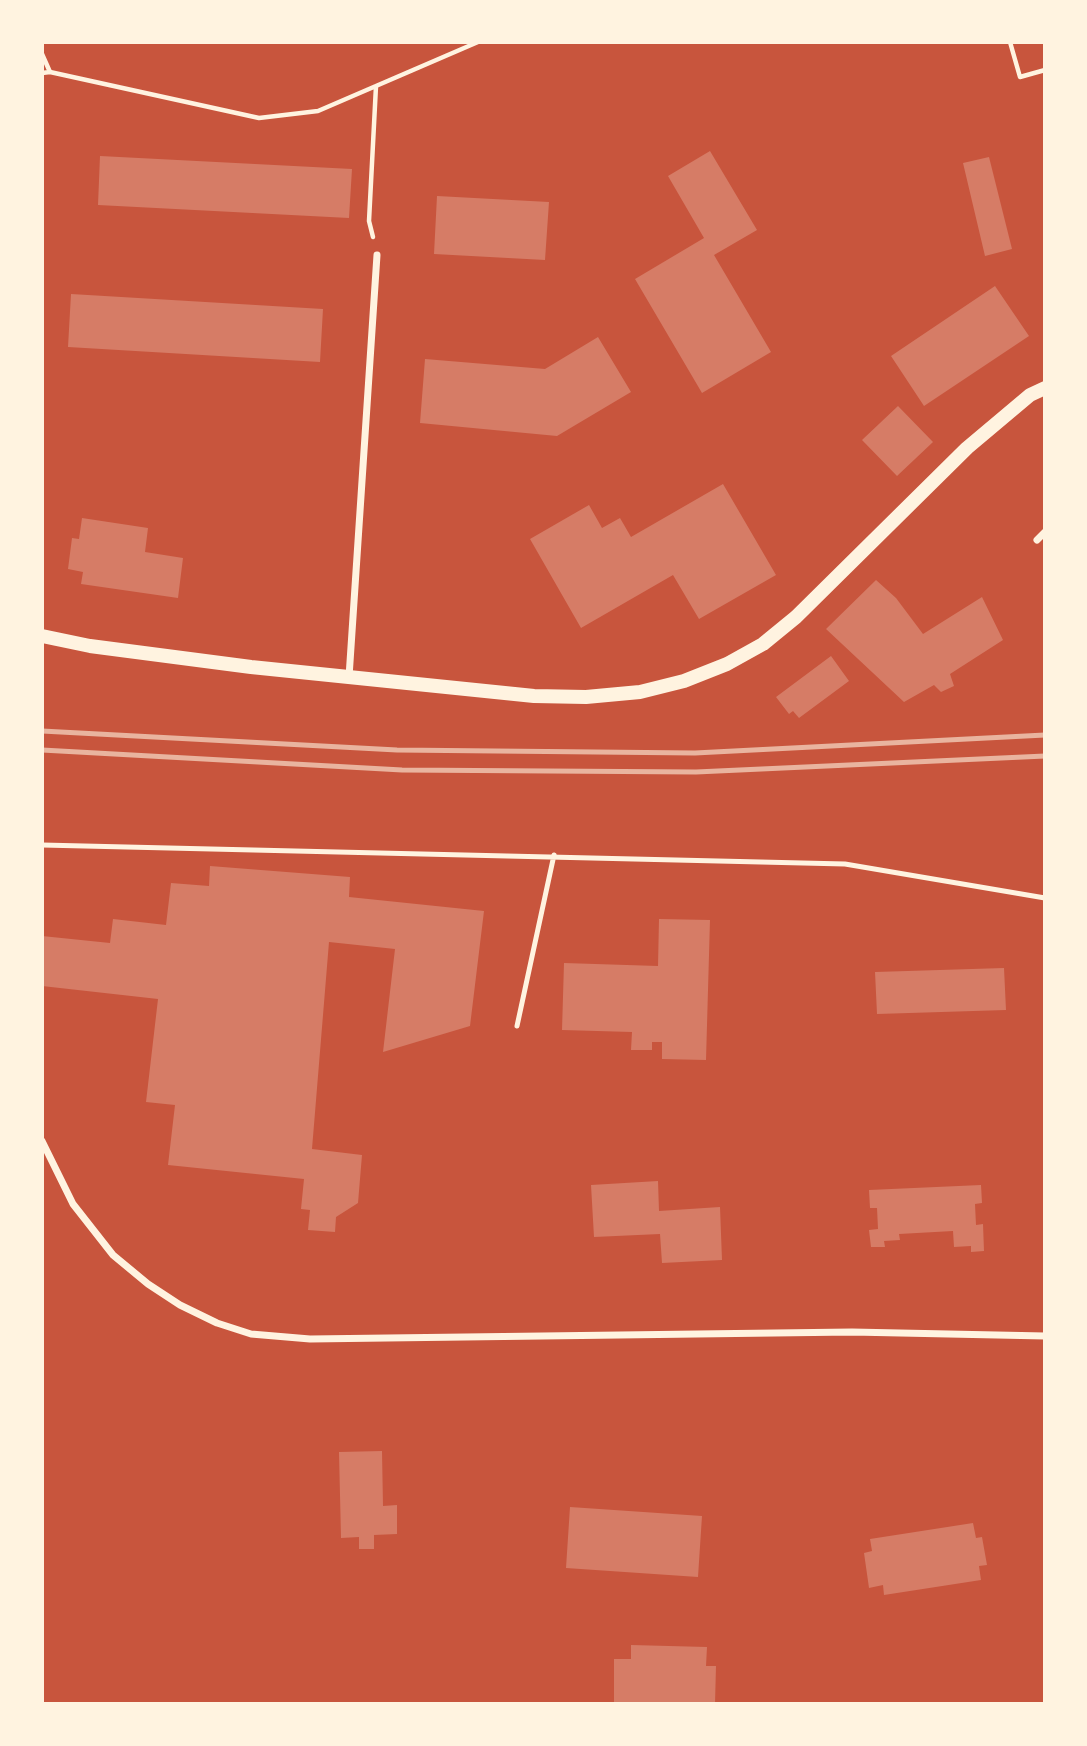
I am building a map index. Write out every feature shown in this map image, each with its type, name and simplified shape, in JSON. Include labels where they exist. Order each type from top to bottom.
[{"type":"main road","points":[[42,636],[225,664],[534,696],[586,697],[662,687],[727,664],[763,644],[796,617],[967,448],[1030,396],[1045,387]]},
{"type":"street","points":[[349,677],[377,255]]},
{"type":"street","points":[[1037,540],[1045,532]]},
{"type":"street","points":[[42,1141],[73,1204],[113,1255],[148,1284],[180,1305],[217,1323],[251,1334],[310,1339],[852,1332],[1045,1336]]},
{"type":"lane","points":[[42,845],[554,855],[845,864],[1045,898]]},
{"type":"lane","points":[[517,1026],[554,855]]},
{"type":"path","points":[[42,73],[50,72],[259,118],[318,111],[478,42]]},
{"type":"path","points":[[1010,42],[1020,77],[1045,70]]},
{"type":"path","points":[[42,54],[50,72]]},
{"type":"path","points":[[376,86],[369,221],[377,255]]},
{"type":"building","points":[[710,151],[757,230],[714,255],[771,352],[702,393],[635,279],[704,238],[668,176]]},
{"type":"building","points":[[100,156],[352,169],[349,218],[98,205]]},
{"type":"building","points":[[989,157],[1012,249],[985,256],[963,163]]},
{"type":"building","points":[[437,196],[549,202],[545,260],[434,254]]},
{"type":"building","points":[[995,286],[1029,336],[924,406],[891,356]]},
{"type":"building","points":[[71,294],[323,309],[320,362],[68,347]]},
{"type":"building","points":[[598,337],[631,392],[557,436],[420,423],[425,359],[545,369]]},
{"type":"building","points":[[898,406],[933,442],[897,476],[862,440]]},
{"type":"building","points":[[723,484],[776,575],[699,619],[673,575],[581,628],[530,539],[589,505],[602,528],[620,518],[631,537]]},
{"type":"building","points":[[82,518],[148,528],[145,552],[183,558],[178,598],[81,584],[83,572],[68,569],[72,538],[79,539]]},
{"type":"building","points":[[876,580],[896,598],[923,634],[982,597],[1003,640],[950,674],[954,686],[941,692],[934,685],[904,702],[826,629]]},
{"type":"building","points":[[831,656],[849,681],[799,718],[793,711],[789,714],[776,697]]},
{"type":"building","points":[[210,866],[350,877],[349,897],[484,911],[470,1026],[383,1052],[395,949],[329,942],[312,1149],[362,1155],[358,1203],[336,1217],[335,1232],[308,1230],[310,1210],[301,1209],[304,1179],[168,1165],[175,1105],[146,1102],[158,999],[42,986],[42,936],[110,943],[113,919],[166,925],[171,883],[209,886]]},
{"type":"building","points":[[659,919],[710,920],[706,1060],[662,1059],[662,1042],[652,1042],[652,1050],[631,1050],[632,1032],[562,1030],[564,963],[658,966]]},
{"type":"building","points":[[1004,968],[1006,1010],[877,1014],[875,972]]},
{"type":"building","points":[[658,1181],[659,1211],[720,1207],[722,1260],[662,1263],[660,1234],[594,1237],[591,1185]]},
{"type":"building","points":[[981,1185],[982,1203],[975,1204],[976,1225],[983,1224],[984,1251],[971,1252],[971,1246],[954,1247],[953,1231],[899,1234],[900,1240],[884,1241],[885,1247],[871,1247],[869,1230],[878,1229],[877,1208],[870,1208],[869,1190]]},
{"type":"building","points":[[382,1451],[383,1506],[397,1505],[397,1534],[374,1535],[374,1549],[359,1549],[359,1537],[341,1538],[339,1452]]},
{"type":"building","points":[[570,1507],[702,1516],[698,1577],[566,1568]]},
{"type":"building","points":[[973,1523],[976,1538],[982,1537],[987,1565],[979,1566],[981,1580],[884,1595],[883,1585],[869,1588],[864,1553],[872,1551],[870,1539]]},
{"type":"building","points":[[631,1645],[707,1647],[706,1666],[716,1666],[715,1704],[614,1704],[614,1659],[631,1659]]},
{"type":"railway","points":[[42,731],[397,750],[695,753],[1045,735]]},
{"type":"railway","points":[[42,750],[402,770],[696,772],[1045,756]]}]
